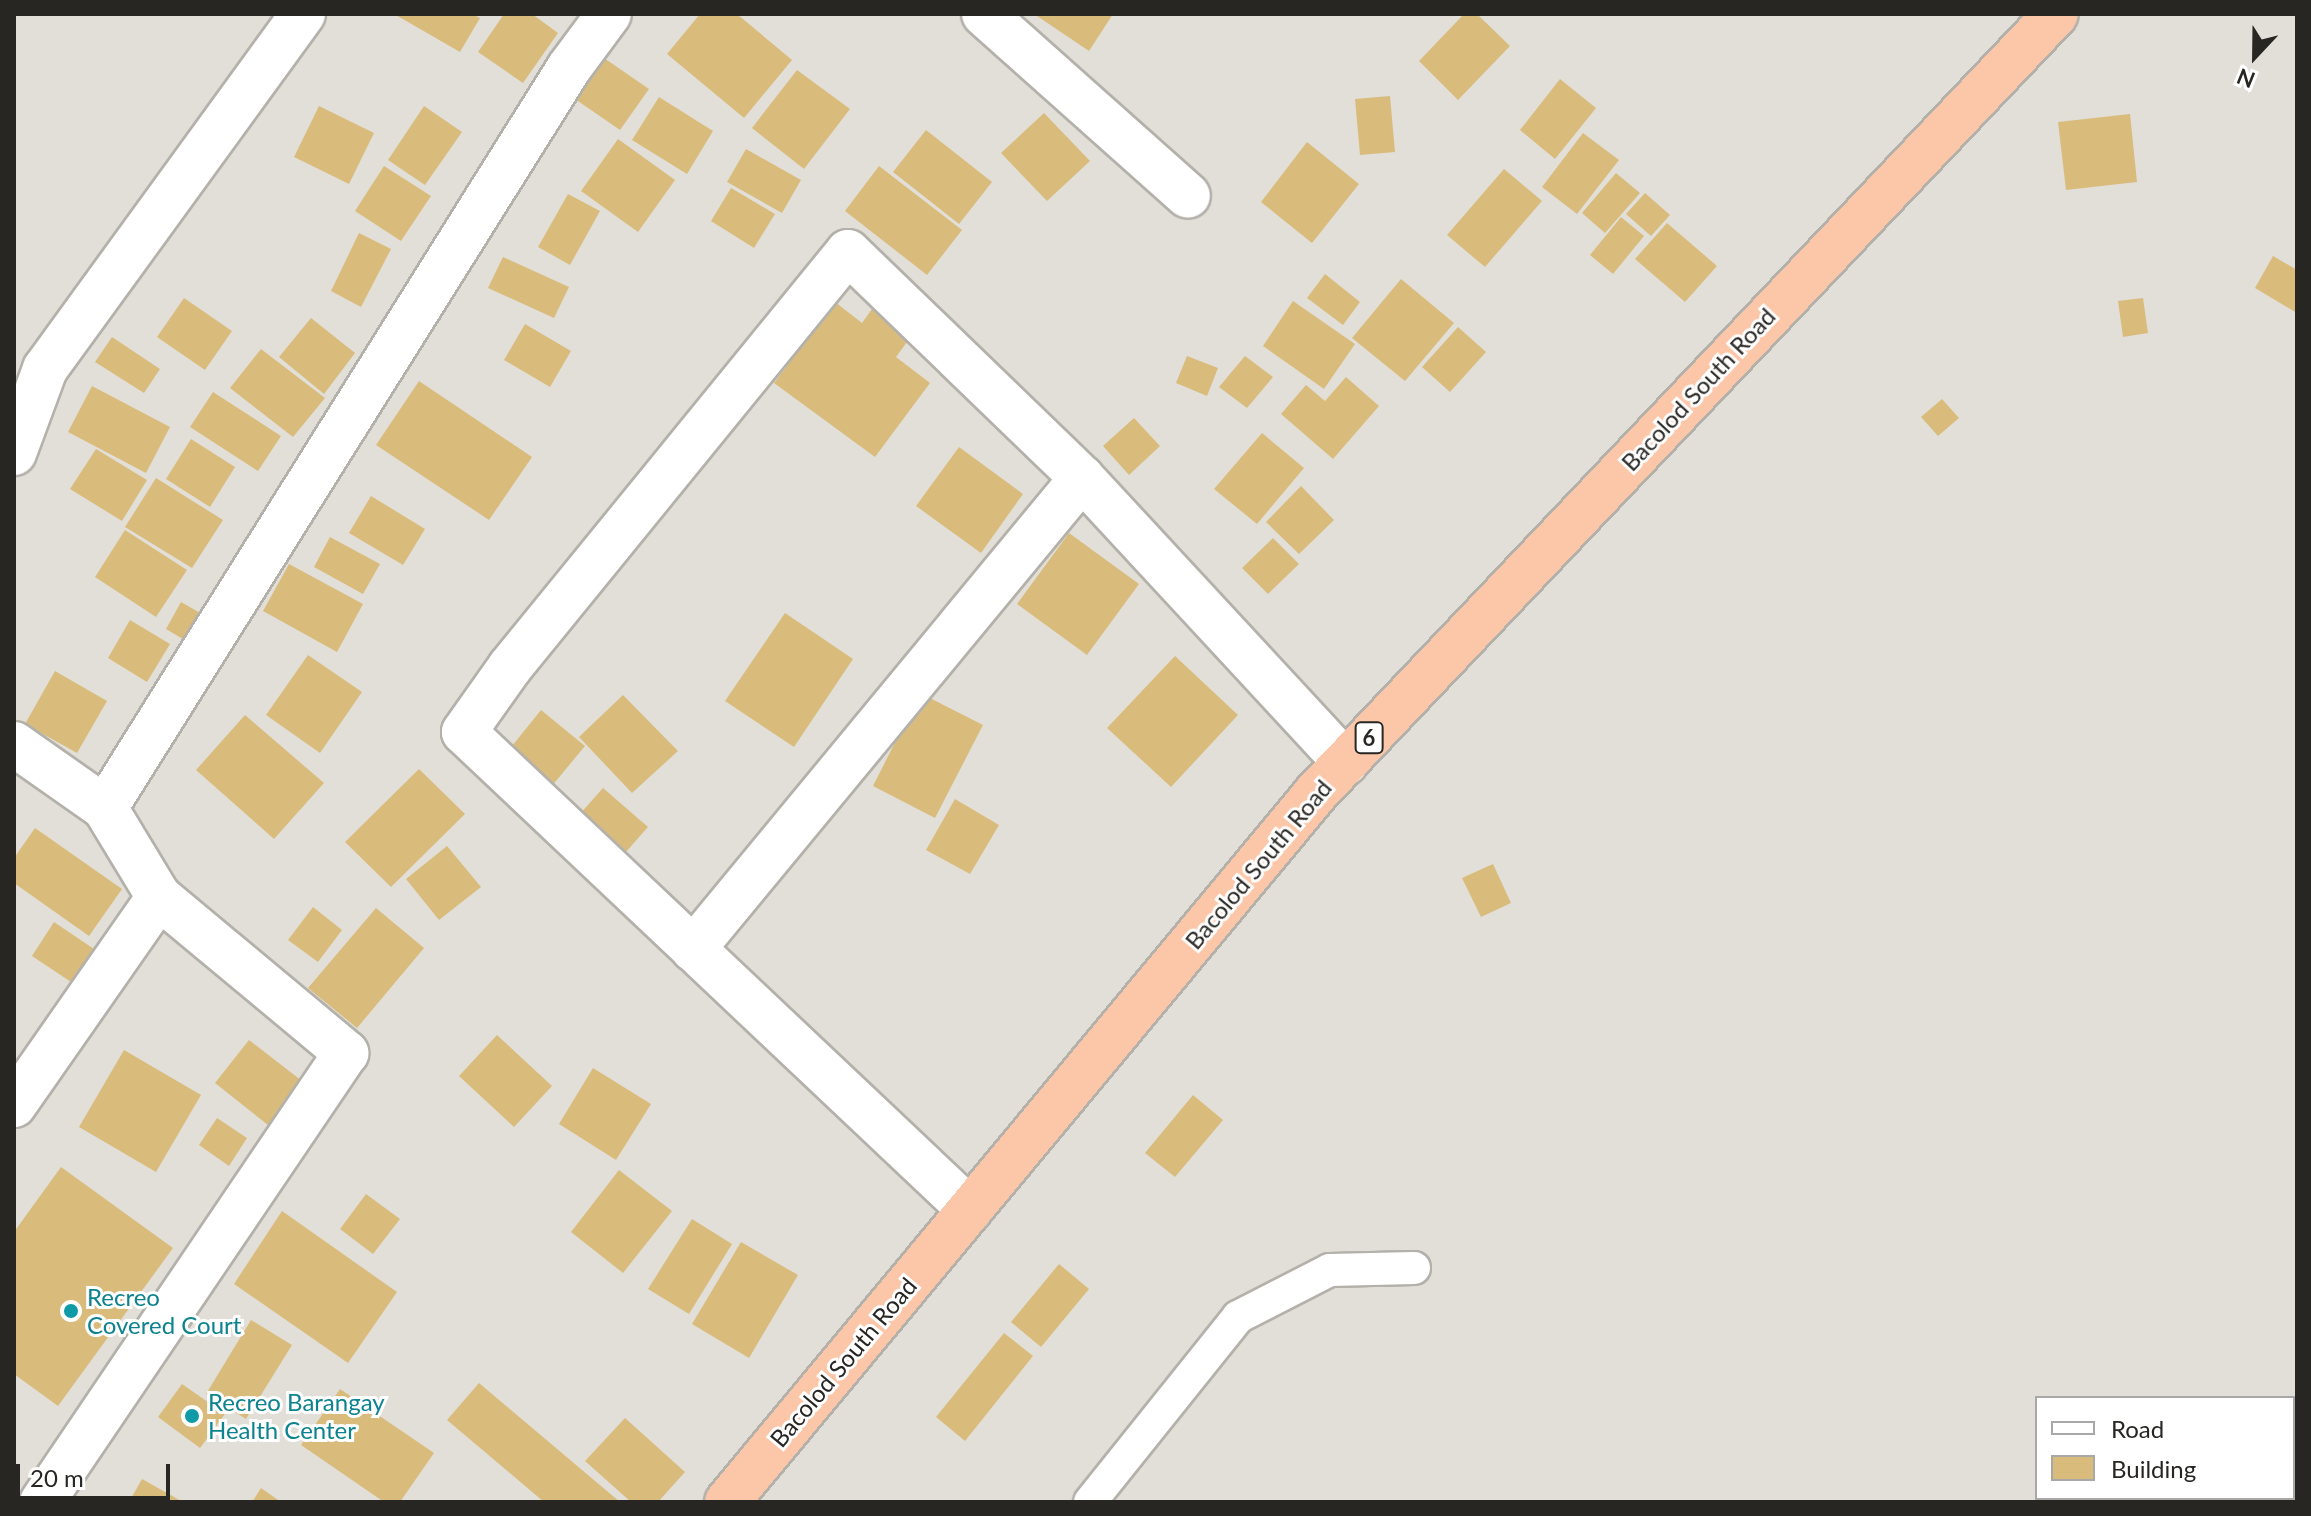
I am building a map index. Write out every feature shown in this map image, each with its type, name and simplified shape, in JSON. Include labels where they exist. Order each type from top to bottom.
[{"type":"highway","name":"Bacolod South Road","points":[[727,1502],[1316,793],[2056,14]]},
{"type":"street","points":[[14,453],[45,369],[303,14]]},
{"type":"street","points":[[105,808],[569,68],[609,14]]},
{"type":"street","points":[[984,14],[1188,196]]},
{"type":"street","points":[[970,1210],[464,732],[510,667],[848,252],[1082,478],[1346,763]]},
{"type":"street","points":[[693,949],[1082,478]]},
{"type":"street","points":[[14,744],[105,808],[159,897],[346,1053],[42,1502]]},
{"type":"street","points":[[14,1105],[159,897]]},
{"type":"lane","points":[[1090,1502],[1238,1317],[1330,1270],[1414,1268]]},
{"type":"building","points":[[394,14],[472,14],[480,18],[460,52]]},
{"type":"building","points":[[504,14],[532,14],[558,33],[523,83],[478,52]]},
{"type":"building","points":[[700,14],[737,14],[792,60],[744,118],[667,54]]},
{"type":"building","points":[[1034,14],[1113,14],[1089,51]]},
{"type":"building","points":[[1464,14],[1477,14],[1510,46],[1458,100],[1419,61]]},
{"type":"building","points":[[604,58],[649,89],[620,130],[575,99]]},
{"type":"building","points":[[797,70],[850,109],[804,169],[752,128]]},
{"type":"building","points":[[1560,79],[1596,108],[1555,159],[1520,130]]},
{"type":"building","points":[[1390,96],[1395,152],[1360,155],[1355,99]]},
{"type":"building","points":[[659,97],[713,131],[687,174],[632,140]]},
{"type":"building","points":[[319,106],[374,133],[349,184],[294,157]]},
{"type":"building","points":[[424,106],[462,132],[425,185],[388,160]]},
{"type":"building","points":[[1044,113],[1090,161],[1047,201],[1001,153]]},
{"type":"building","points":[[2130,114],[2137,182],[2066,190],[2058,122]]},
{"type":"building","points":[[926,130],[992,182],[959,224],[893,172]]},
{"type":"building","points":[[1583,133],[1619,160],[1577,214],[1542,187]]},
{"type":"building","points":[[618,139],[675,180],[638,232],[581,191]]},
{"type":"building","points":[[1307,142],[1359,184],[1312,243],[1261,202]]},
{"type":"building","points":[[746,149],[801,180],[782,213],[727,182]]},
{"type":"building","points":[[384,166],[431,196],[401,241],[355,211]]},
{"type":"building","points":[[879,166],[962,230],[927,275],[845,211]]},
{"type":"building","points":[[1504,169],[1542,201],[1485,267],[1447,235]]},
{"type":"building","points":[[1616,173],[1640,193],[1605,233],[1582,213]]},
{"type":"building","points":[[731,188],[775,214],[754,248],[711,221]]},
{"type":"building","points":[[1645,193],[1670,215],[1651,236],[1626,214]]},
{"type":"building","points":[[568,194],[600,211],[570,265],[538,247]]},
{"type":"building","points":[[1621,217],[1644,236],[1613,274],[1590,255]]},
{"type":"building","points":[[1667,223],[1717,266],[1685,302],[1635,259]]},
{"type":"building","points":[[359,233],[391,249],[361,307],[331,291]]},
{"type":"building","points":[[2273,256],[2297,270],[2297,313],[2255,288]]},
{"type":"building","points":[[503,257],[569,287],[554,318],[488,288]]},
{"type":"building","points":[[1325,274],[1360,302],[1343,325],[1307,298]]},
{"type":"building","points":[[1401,279],[1454,323],[1405,381],[1352,338]]},
{"type":"building","points":[[184,298],[232,331],[205,370],[157,337]]},
{"type":"building","points":[[2143,298],[2148,333],[2123,337],[2118,301]]},
{"type":"building","points":[[1293,301],[1355,344],[1324,389],[1263,346]]},
{"type":"building","points":[[835,302],[862,323],[872,309],[910,338],[896,357],[930,383],[875,457],[774,383]]},
{"type":"building","points":[[311,318],[355,353],[324,394],[279,357]]},
{"type":"building","points":[[525,324],[571,351],[550,387],[504,360]]},
{"type":"building","points":[[1458,327],[1486,352],[1450,392],[1422,367]]},
{"type":"building","points":[[112,337],[160,369],[144,393],[95,362]]},
{"type":"building","points":[[261,349],[325,398],[293,437],[230,388]]},
{"type":"building","points":[[1187,356],[1218,368],[1207,396],[1176,383]]},
{"type":"building","points":[[1245,356],[1273,377],[1247,408],[1219,387]]},
{"type":"building","points":[[1346,377],[1379,406],[1333,459],[1281,414],[1306,385],[1325,401]]},
{"type":"building","points":[[419,381],[532,457],[489,520],[376,445]]},
{"type":"building","points":[[92,386],[170,427],[146,473],[68,432]]},
{"type":"building","points":[[213,392],[281,436],[258,471],[190,427]]},
{"type":"building","points":[[1942,399],[1959,418],[1938,436],[1921,417]]},
{"type":"building","points":[[1134,418],[1160,446],[1129,475],[1103,446]]},
{"type":"building","points":[[1262,433],[1304,468],[1257,524],[1214,489]]},
{"type":"building","points":[[191,439],[235,467],[210,507],[166,479]]},
{"type":"building","points":[[959,447],[1023,494],[981,553],[916,506]]},
{"type":"building","points":[[96,449],[147,480],[122,521],[70,489]]},
{"type":"building","points":[[156,478],[223,520],[192,568],[125,527]]},
{"type":"building","points":[[1301,486],[1334,520],[1299,554],[1266,522]]},
{"type":"building","points":[[371,496],[425,529],[403,565],[349,533]]},
{"type":"building","points":[[125,530],[187,570],[156,617],[95,577]]},
{"type":"building","points":[[1069,533],[1139,584],[1087,655],[1017,604]]},
{"type":"building","points":[[330,537],[380,564],[363,594],[314,567]]},
{"type":"building","points":[[1273,538],[1299,564],[1268,594],[1242,568]]},
{"type":"building","points":[[289,564],[363,604],[337,652],[263,611]]},
{"type":"building","points":[[181,602],[209,618],[193,645],[166,629]]},
{"type":"building","points":[[785,613],[853,659],[794,747],[725,701]]},
{"type":"building","points":[[130,620],[170,644],[147,682],[108,658]]},
{"type":"building","points":[[308,655],[362,692],[320,753],[266,715]]},
{"type":"building","points":[[1175,656],[1238,715],[1171,787],[1107,728]]},
{"type":"building","points":[[55,671],[107,701],[77,753],[25,724]]},
{"type":"building","points":[[920,693],[983,725],[935,818],[873,786]]},
{"type":"building","points":[[623,695],[678,751],[632,793],[579,737]]},
{"type":"building","points":[[541,710],[585,746],[551,787],[508,751]]},
{"type":"building","points":[[245,715],[324,783],[274,839],[196,770]]},
{"type":"building","points":[[419,769],[465,814],[391,887],[345,842]]},
{"type":"building","points":[[603,788],[648,827],[625,853],[579,815]]},
{"type":"building","points":[[955,799],[999,825],[970,874],[926,850]]},
{"type":"building","points":[[35,828],[122,889],[89,936],[14,883],[14,858]]},
{"type":"building","points":[[447,846],[481,887],[439,920],[406,879]]},
{"type":"building","points":[[1493,864],[1511,903],[1481,917],[1462,878]]},
{"type":"building","points":[[313,907],[342,930],[318,962],[288,940]]},
{"type":"building","points":[[376,908],[424,948],[357,1028],[308,988]]},
{"type":"building","points":[[54,922],[97,951],[74,984],[32,956]]},
{"type":"building","points":[[497,1035],[552,1086],[514,1127],[459,1076]]},
{"type":"building","points":[[249,1040],[302,1081],[268,1125],[215,1083]]},
{"type":"building","points":[[124,1050],[201,1095],[156,1172],[79,1127]]},
{"type":"building","points":[[593,1068],[651,1104],[616,1160],[559,1124]]},
{"type":"building","points":[[1193,1095],[1223,1120],[1175,1177],[1145,1153]]},
{"type":"building","points":[[217,1118],[247,1138],[229,1166],[199,1145]]},
{"type":"building","name":"Recreo Covered Court","points":[[61,1167],[173,1248],[58,1406],[14,1374],[14,1232]]},
{"type":"building","points":[[619,1170],[672,1211],[623,1273],[571,1232]]},
{"type":"building","points":[[366,1194],[400,1219],[373,1254],[340,1229]]},
{"type":"building","points":[[282,1211],[397,1292],[348,1363],[234,1284]]},
{"type":"building","points":[[692,1219],[732,1244],[689,1314],[648,1289]]},
{"type":"building","points":[[741,1242],[798,1275],[749,1358],[692,1324]]},
{"type":"building","points":[[1059,1264],[1089,1289],[1041,1347],[1011,1322]]},
{"type":"building","points":[[251,1320],[292,1345],[246,1419],[206,1394]]},
{"type":"building","points":[[1004,1333],[1033,1356],[965,1441],[936,1417]]},
{"type":"building","points":[[479,1383],[620,1502],[544,1502],[447,1420]]},
{"type":"building","name":"Recreo Barangay Health Center","points":[[182,1384],[225,1414],[200,1448],[158,1417]]},
{"type":"building","points":[[340,1389],[434,1453],[400,1502],[384,1502],[301,1445]]},
{"type":"building","points":[[625,1418],[685,1472],[658,1502],[631,1502],[585,1461]]},
{"type":"building","points":[[142,1479],[183,1502],[129,1502]]},
{"type":"building","points":[[261,1488],[281,1502],[252,1502]]},
{"type":"place","name":"Recreo Covered Court","points":[[71,1311]]},
{"type":"place","name":"Recreo Barangay Health Center","points":[[192,1416]]}]
